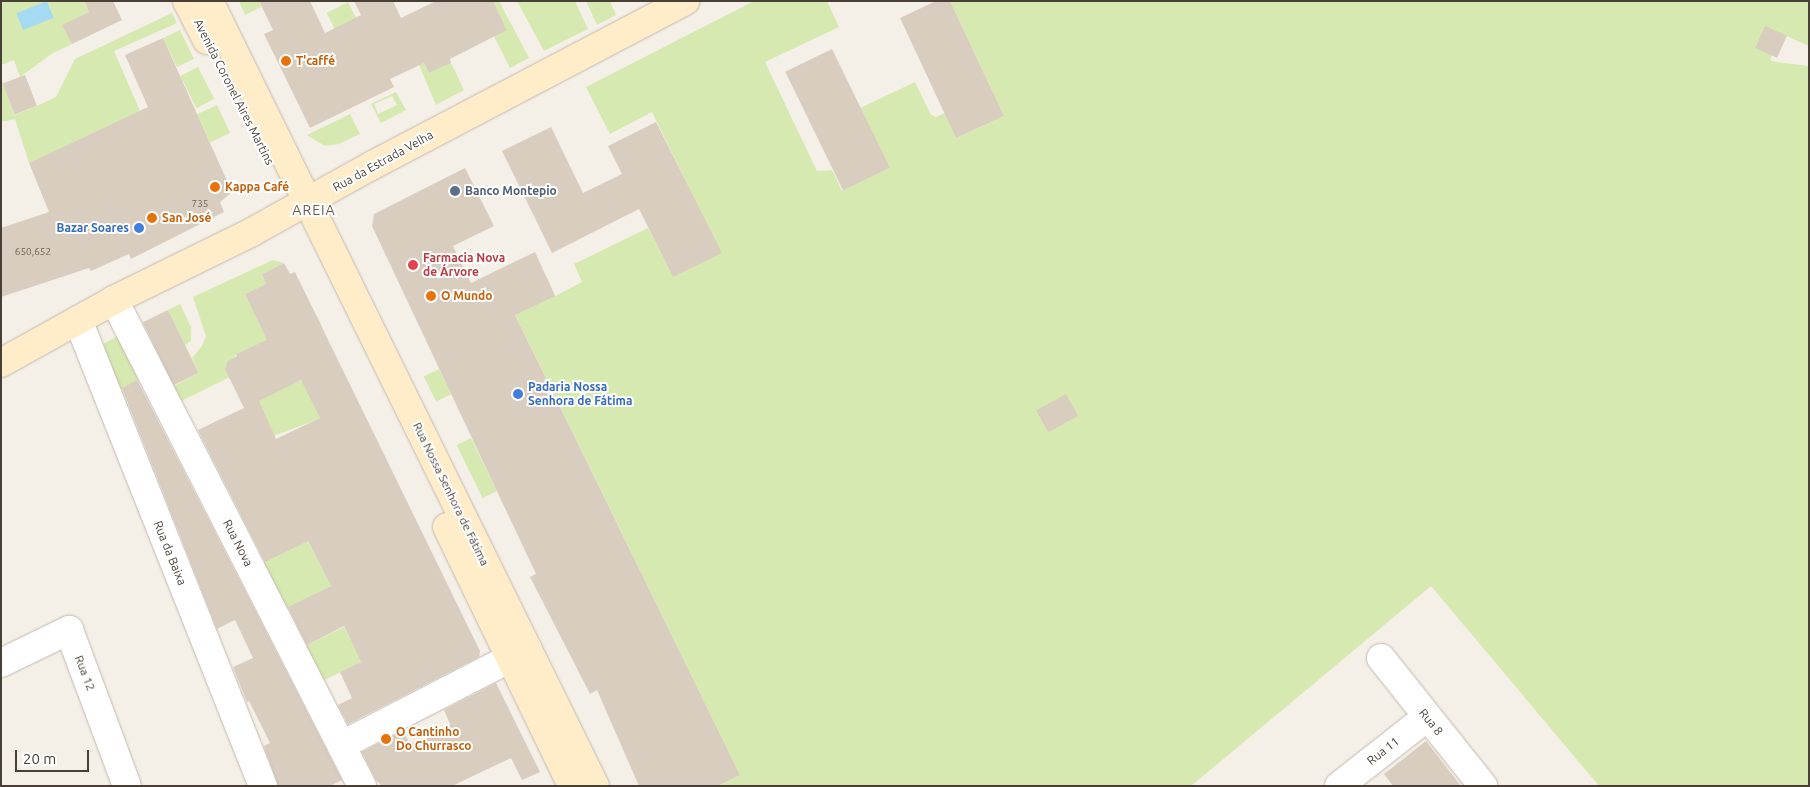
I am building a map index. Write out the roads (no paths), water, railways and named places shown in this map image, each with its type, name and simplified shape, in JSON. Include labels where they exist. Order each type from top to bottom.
[{"type":"street","name":"Avenida Coronel Aires Martins","points":[[188,1],[300,206]]},
{"type":"street","name":"Avenida Coronel Aires Martins","points":[[208,1],[300,206]]},
{"type":"street","name":"Rua da Estrada Velha","points":[[1,363],[114,300],[300,206],[685,1]]},
{"type":"street","name":"Rua Nossa Senhora de Fátima","points":[[300,206],[519,654],[595,786]]},
{"type":"street","name":"Rua Nova","points":[[114,300],[362,786]]},
{"type":"street","name":"Rua da Baixa","points":[[78,320],[263,786]]},
{"type":"street","name":"Rua 12","points":[[1,663],[69,630],[127,786]]},
{"type":"street","name":"Rua Nossa Senhora de Fátima","points":[[519,654],[572,786]]},
{"type":"street","points":[[342,745],[519,654]]},
{"type":"street","name":"Rua 8","points":[[1381,658],[1483,786]]},
{"type":"street","name":"Rua 11","points":[[1339,786],[1427,717]]},
{"type":"water","points":[[47,1],[54,18],[23,30],[16,13]]},
{"type":"place","name":"T'caffé","points":[[286,61]]},
{"type":"place","name":"Kappa Café","points":[[215,187]]},
{"type":"place","name":"Banco Montepio","points":[[455,191]]},
{"type":"place","name":"San José","points":[[152,218]]},
{"type":"place","name":"Bazar Soares","points":[[139,228]]},
{"type":"place","name":"Farmacia Nova de Árvore","points":[[413,265]]},
{"type":"place","name":"O Mundo","points":[[431,296]]},
{"type":"place","name":"Padaria Nossa Senhora de Fátima","points":[[518,394]]},
{"type":"place","name":"O Cantinho Do Churrasco","points":[[386,739]]},
{"type":"district","name":"AREIA","points":[[314,210]]}]
